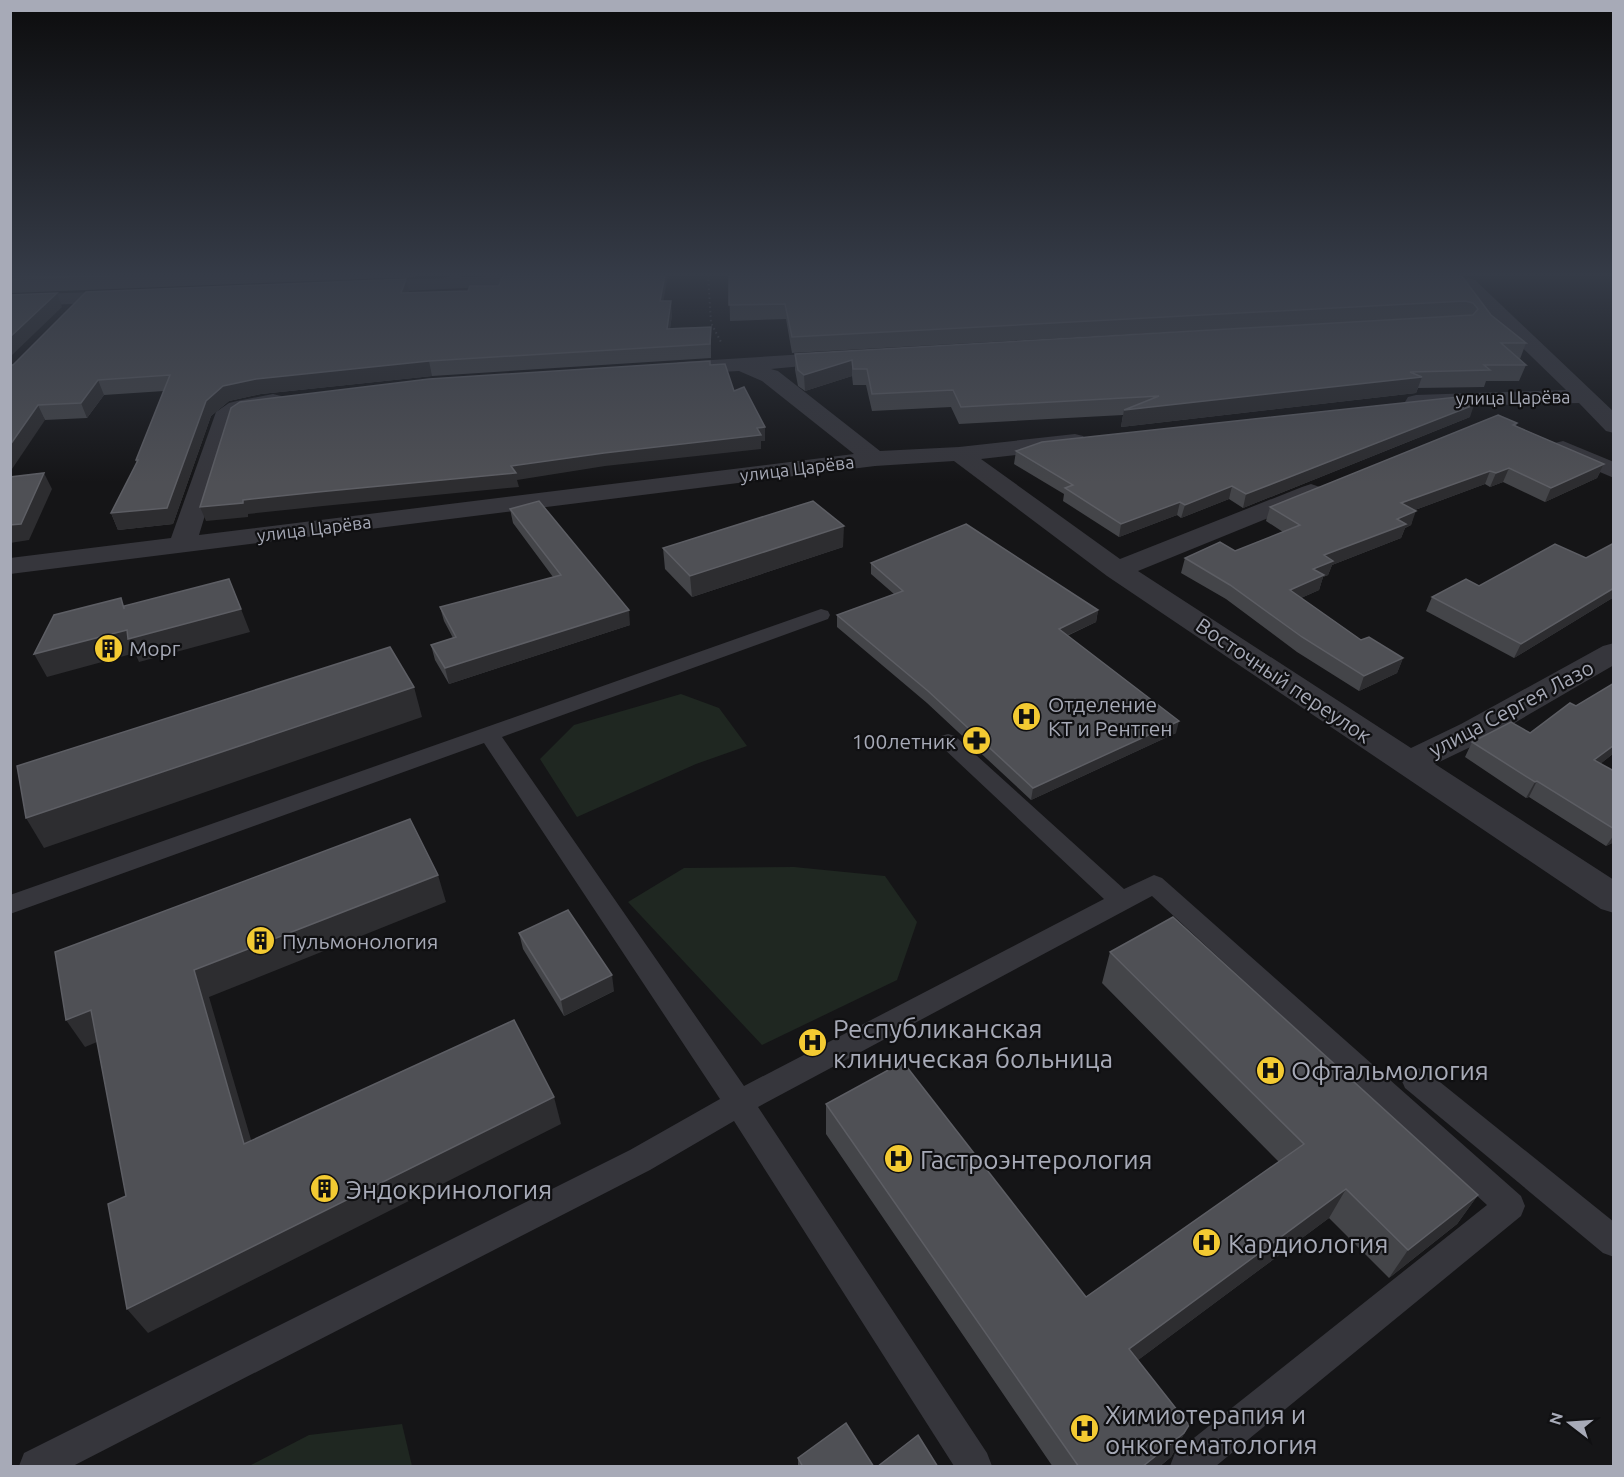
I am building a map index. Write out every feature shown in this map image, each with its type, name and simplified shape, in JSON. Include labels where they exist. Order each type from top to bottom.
[{"type":"street","points":[[1531,344],[1614,426]]},
{"type":"street","points":[[660,369],[862,357]]},
{"type":"street","points":[[742,363],[770,376],[875,459]]},
{"type":"street","name":"улица Царёва","points":[[1390,405],[1449,399],[1585,396]]},
{"type":"street","points":[[182,545],[224,417],[237,408],[293,399]]},
{"type":"street","points":[[1449,399],[1489,420]]},
{"type":"street","points":[[1537,437],[1614,471]]},
{"type":"street","name":"улица Царёва","points":[[10,566],[875,459],[959,454],[1099,438]]},
{"type":"street","name":"Восточный переулок","points":[[959,454],[1117,570],[1614,899]]},
{"type":"street","points":[[1117,570],[1336,482]]},
{"type":"street","name":"улица Сергея Лазо","points":[[1408,763],[1473,732],[1614,652]]},
{"type":"lane","points":[[10,905],[821,615]]},
{"type":"lane","points":[[489,734],[739,1103],[974,1467]]},
{"type":"lane","points":[[948,741],[1121,901]]},
{"type":"lane","points":[[37,1467],[640,1160],[739,1103],[1154,884],[1510,1206],[1188,1467]]},
{"type":"lane","points":[[1415,1079],[1614,1242]]},
{"type":"path","points":[[722,344],[726,351],[742,363]]},
{"type":"shaded area","points":[[681,694],[719,708],[747,746],[696,764],[577,817],[540,759],[574,725]]},
{"type":"shaded area","points":[[794,867],[885,876],[917,922],[897,980],[762,1045],[628,902],[684,868]]},
{"type":"shaded area","points":[[402,1424],[412,1466],[249,1466],[309,1435]]},
{"type":"building","points":[[34,344],[710,344],[429,361],[256,379],[223,386],[206,401],[167,508],[111,513],[138,460],[136,460],[170,375],[98,380],[81,403],[38,405],[10,445],[10,365],[13,365]]},
{"type":"building","points":[[970,344],[1502,344],[1526,365],[1484,365],[1490,370],[1410,372],[1422,377],[1124,410],[1159,396],[961,407],[953,390],[872,394],[867,369],[853,369],[852,360],[804,375],[798,370],[795,354]]},
{"type":"building","points":[[710,361],[710,365],[725,364],[734,391],[744,387],[765,427],[757,428],[761,435],[511,466],[516,473],[243,500],[243,503],[200,507],[231,408],[240,402],[429,379]]},
{"type":"building","points":[[1458,397],[1474,405],[1246,494],[1232,486],[1185,505],[1180,502],[1121,524],[1065,488],[1073,485],[1016,451],[1042,442]]},
{"type":"building","points":[[1498,415],[1517,423],[1513,425],[1604,464],[1551,488],[1509,468],[1496,473],[1490,471],[1401,503],[1416,511],[1397,519],[1406,524],[1324,555],[1333,561],[1313,569],[1324,575],[1290,590],[1361,640],[1369,637],[1403,658],[1364,676],[1302,637],[1230,585],[1185,558],[1220,542],[1235,551],[1300,525],[1270,507]]},
{"type":"building","points":[[44,473],[21,524],[10,525],[10,477]]},
{"type":"building","points":[[539,501],[629,610],[445,668],[431,645],[456,637],[440,607],[561,575],[510,509]]},
{"type":"building","points":[[813,501],[844,526],[690,576],[663,548]]},
{"type":"building","points":[[966,524],[1098,610],[1059,629],[1179,721],[1033,788],[928,691],[837,615],[903,591],[871,563]]},
{"type":"building","points":[[1614,543],[1614,588],[1521,644],[1432,597],[1466,579],[1479,586],[1555,544],[1586,558]]},
{"type":"building","points":[[229,579],[241,609],[128,639],[127,630],[34,654],[54,615],[121,598],[124,609],[124,606]]},
{"type":"building","points":[[390,647],[414,687],[26,818],[17,766]]},
{"type":"building","points":[[1614,683],[1614,745],[1594,760],[1614,771],[1614,829],[1472,742],[1511,722],[1530,733],[1570,703],[1576,706]]},
{"type":"building","points":[[410,819],[438,875],[194,970],[244,1144],[514,1020],[554,1097],[127,1309],[108,1204],[126,1196],[91,1010],[66,1020],[55,952]]},
{"type":"building","points":[[568,910],[612,975],[561,1000],[519,933]]},
{"type":"building","points":[[1173,917],[1478,1195],[1408,1250],[1346,1189],[1129,1349],[1189,1425],[1184,1433],[1142,1467],[1079,1467],[826,1104],[903,1062],[1086,1297],[1304,1144],[1110,952]]},
{"type":"building","points":[[846,1423],[874,1467],[803,1467],[798,1458]]},
{"type":"building","points":[[918,1435],[938,1467],[877,1467]]},
{"type":"place","name":"Морг","points":[[108,648]]},
{"type":"place","name":"Отделение КТ и Рентген","points":[[1027,716]]},
{"type":"place","name":"100летник","points":[[977,741]]},
{"type":"place","name":"Пульмонология","points":[[261,941]]},
{"type":"place","name":"Республиканская клиническая больница","points":[[812,1043]]},
{"type":"place","name":"Офтальмология","points":[[1270,1070]]},
{"type":"place","name":"Гастроэнтерология","points":[[899,1159]]},
{"type":"place","name":"Эндокринология","points":[[325,1189]]},
{"type":"place","name":"Кардиология","points":[[1207,1243]]},
{"type":"place","name":"Химиотерапия и онкогематология","points":[[1084,1429]]}]
